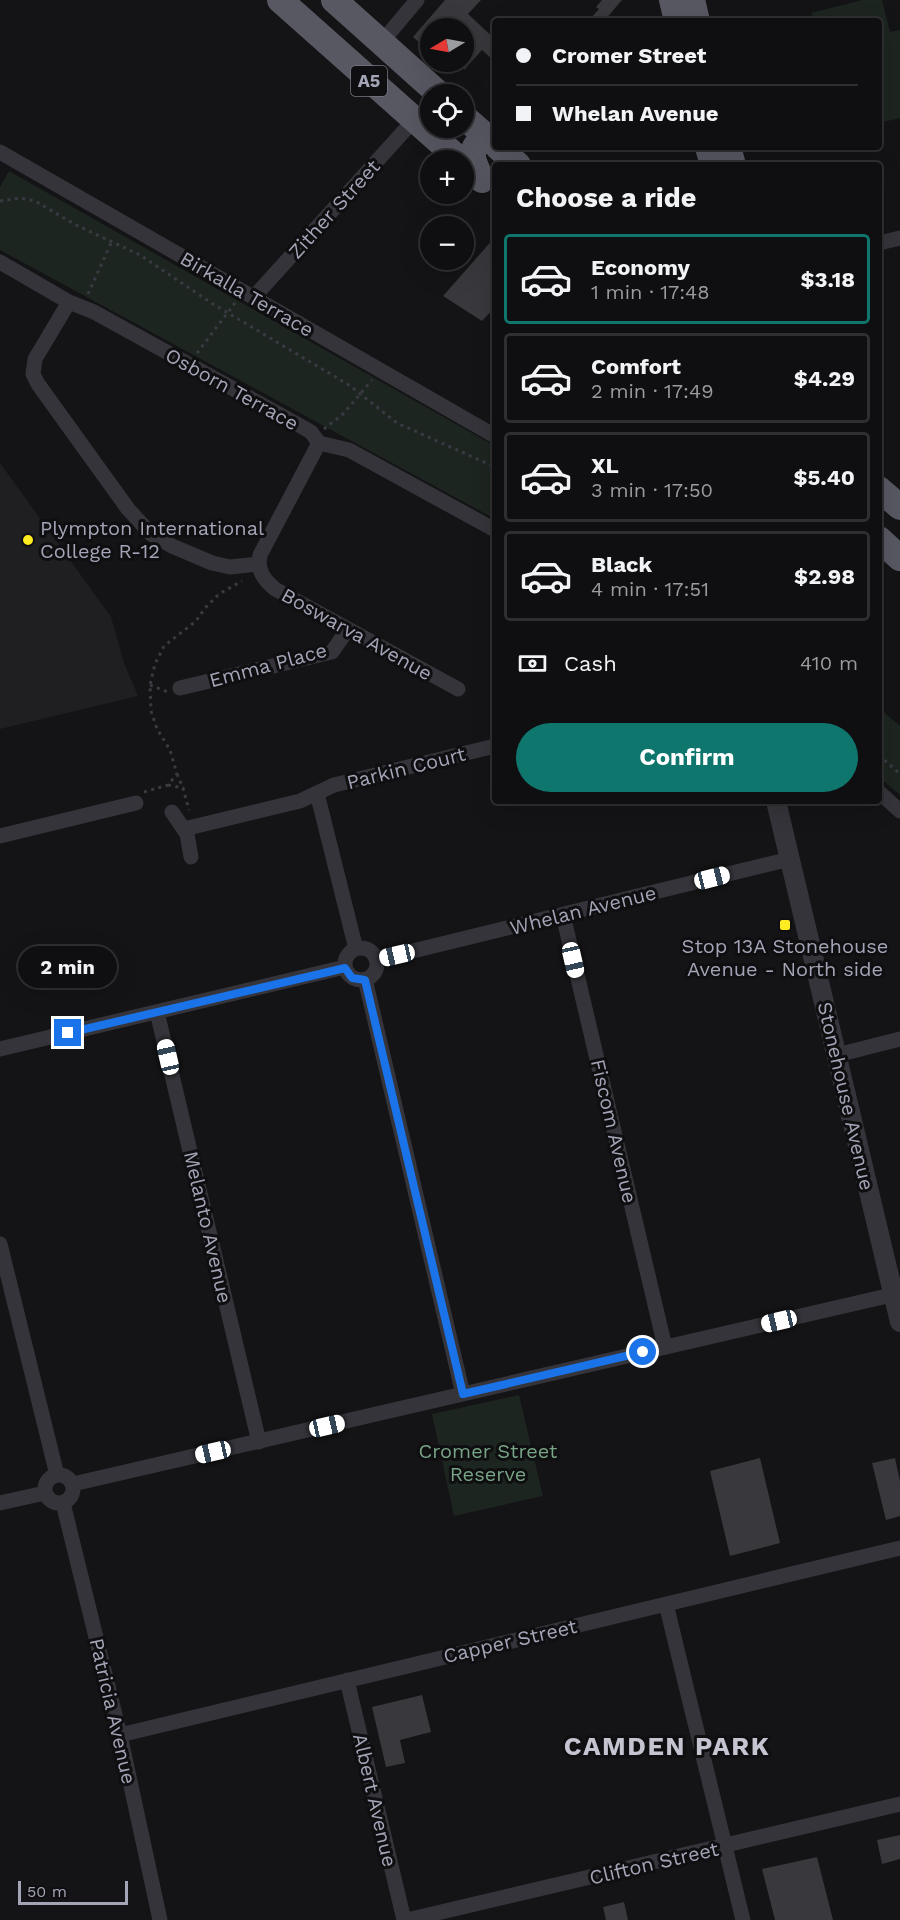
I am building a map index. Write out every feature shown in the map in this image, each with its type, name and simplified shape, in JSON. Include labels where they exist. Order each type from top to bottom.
[{"type":"highway","name":"A5","points":[[280,0],[448,150]]},
{"type":"highway","name":"A5","points":[[334,0],[428,84]]},
{"type":"highway","points":[[672,0],[676,18]]},
{"type":"highway","points":[[692,0],[696,18]]},
{"type":"highway","points":[[453,150],[466,128],[482,133],[472,157],[480,179]]},
{"type":"highway","points":[[501,150],[515,162]]},
{"type":"highway","points":[[882,492],[900,507]]},
{"type":"highway","points":[[882,542],[900,558]]},
{"type":"street","points":[[381,43],[417,0]]},
{"type":"street","name":"Zither Street","points":[[248,295],[414,120]]},
{"type":"street","name":"Birkalla Terrace","points":[[1,154],[492,434]]},
{"type":"street","points":[[882,242],[900,238]]},
{"type":"street","name":"Osborn Terrace","points":[[0,262],[69,302],[94,312],[492,528]]},
{"type":"street","points":[[69,302],[35,359],[33,374],[128,509],[151,534],[163,542],[201,559],[230,567],[259,564],[260,555],[321,436]]},
{"type":"street","name":"Boswarva Avenue","points":[[259,564],[264,580],[275,589],[458,689]]},
{"type":"street","name":"Emma Place","points":[[180,688],[332,652],[348,629]]},
{"type":"street","name":"Parkin Court","points":[[189,828],[300,801],[334,785],[492,747]]},
{"type":"street","points":[[317,793],[356,949]]},
{"type":"street","points":[[882,795],[900,811]]},
{"type":"street","points":[[0,836],[136,803]]},
{"type":"street","name":"Stonehouse Avenue","points":[[777,804],[897,1294],[900,1322]]},
{"type":"street","points":[[172,812],[189,828],[187,834],[191,857]]},
{"type":"street","name":"Whelan Avenue","points":[[376,960],[790,859]]},
{"type":"street","name":"Fiscom Avenue","points":[[563,915],[666,1347]]},
{"type":"street","points":[[356,949],[368,950],[376,960],[374,972],[365,980],[352,978],[345,968],[347,956],[356,949]]},
{"type":"street","points":[[0,1049],[345,968]]},
{"type":"street","points":[[365,980],[463,1394]]},
{"type":"street","name":"Melanto Avenue","points":[[157,1012],[259,1442]]},
{"type":"street","points":[[837,1055],[900,1039]]},
{"type":"street","points":[[0,1244],[57,1475]]},
{"type":"street","points":[[73,1484],[897,1294]]},
{"type":"street","points":[[57,1475],[66,1477],[73,1484],[72,1496],[63,1503],[52,1502],[45,1492],[47,1481],[57,1475]]},
{"type":"street","points":[[0,1503],[45,1492]]},
{"type":"street","name":"Patricia Avenue","points":[[63,1503],[120,1735],[160,1920]]},
{"type":"street","name":"Capper Street","points":[[120,1735],[900,1548]]},
{"type":"street","points":[[666,1604],[743,1920]]},
{"type":"street","name":"Albert Avenue","points":[[346,1680],[406,1920]]},
{"type":"street","name":"Clifton Street","points":[[406,1920],[900,1804]]},
{"type":"path","points":[[0,201],[20,198],[35,201],[76,225],[140,255],[227,313],[349,385],[398,423],[492,465]]},
{"type":"path","points":[[86,298],[112,242]]},
{"type":"path","points":[[189,364],[227,313],[248,295]]},
{"type":"path","points":[[321,436],[361,394],[372,379]]},
{"type":"path","points":[[882,758],[900,774]]},
{"type":"path","points":[[177,774],[183,788],[189,828]]},
{"type":"path","points":[[168,785],[183,788]]},
{"type":"shaded area","name":"Plympton International College R-12","points":[[0,463],[111,617],[124,663],[138,696],[0,729]]},
{"type":"green space","points":[[862,0],[882,0],[890,32],[900,30],[900,118],[882,122],[882,18],[812,18],[811,13]]},
{"type":"green space","points":[[9,171],[492,444],[492,517],[0,250],[0,187]]},
{"type":"green space","points":[[882,711],[900,726],[900,795],[882,780]]},
{"type":"green space","name":"Cromer Street Reserve","points":[[519,1395],[543,1496],[454,1516],[432,1414]]},
{"type":"building","points":[[445,0],[481,0],[468,14],[472,18],[429,18]]},
{"type":"building","points":[[602,0],[622,0],[607,18],[591,18],[599,9],[596,7]]},
{"type":"building","points":[[474,20],[492,36],[492,59],[482,50],[474,59]]},
{"type":"building","points":[[420,29],[420,43],[413,37]]},
{"type":"building","points":[[492,240],[492,310],[482,321],[443,296],[466,270],[474,270],[474,261]]},
{"type":"building","points":[[760,1458],[780,1543],[730,1556],[710,1471]]},
{"type":"building","points":[[895,1458],[900,1481],[900,1516],[886,1520],[872,1463]]},
{"type":"building","points":[[422,1695],[431,1732],[400,1740],[405,1763],[386,1767],[372,1707]]},
{"type":"building","points":[[900,1835],[900,1859],[882,1864],[877,1840]]},
{"type":"building","points":[[817,1857],[833,1920],[775,1920],[762,1869]]},
{"type":"building","points":[[624,1902],[628,1920],[606,1920],[603,1907]]},
{"type":"place","name":"Plympton International College R-12","points":[[28,540]]},
{"type":"place","name":"Stop 13A Stonehouse Avenue - North side","points":[[785,925]]},
{"type":"district","name":"CAMDEN PARK","points":[[667,1746]]},
{"type":"route","points":[[68,1033],[345,968],[352,978],[365,980],[463,1394],[643,1352]]}]
